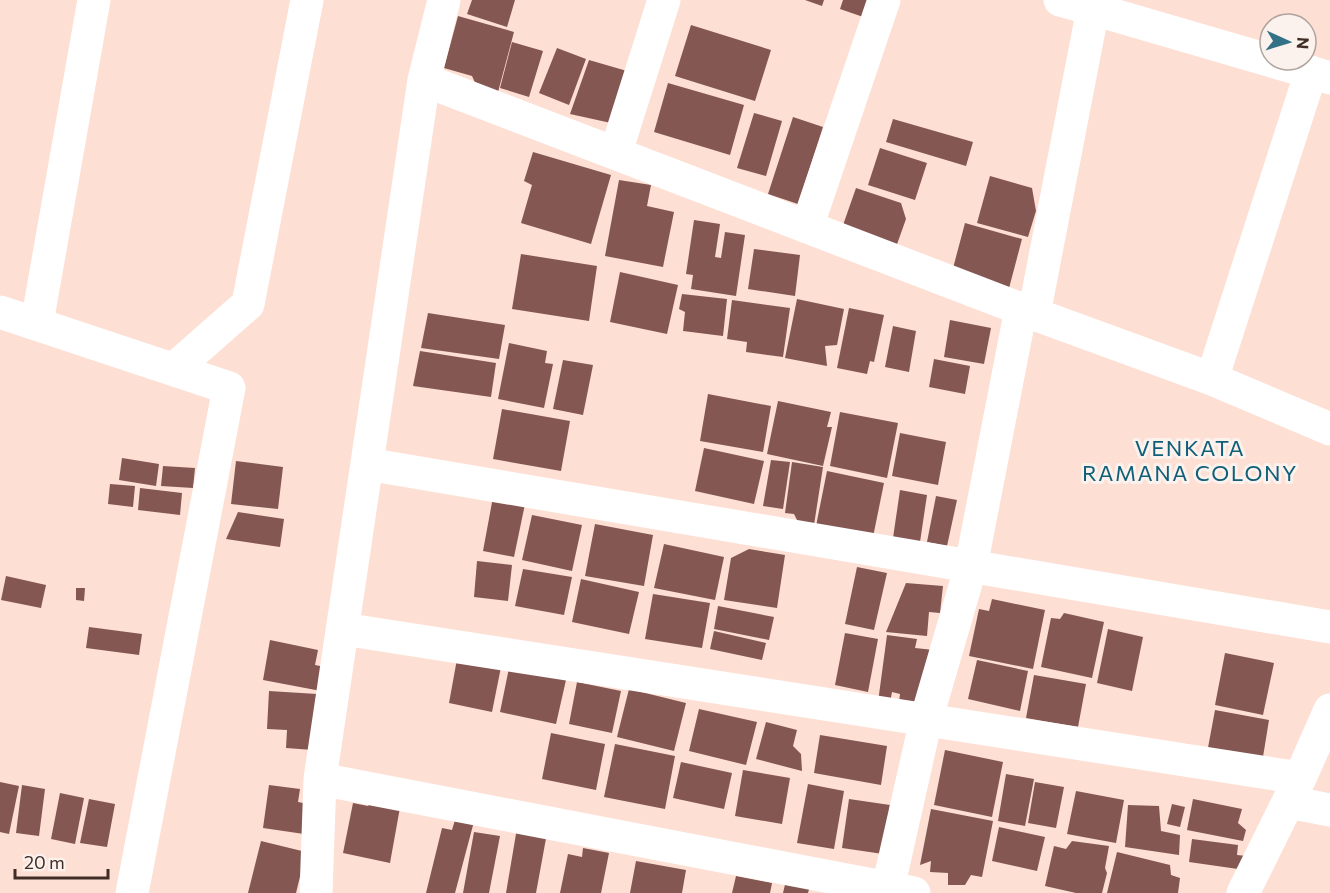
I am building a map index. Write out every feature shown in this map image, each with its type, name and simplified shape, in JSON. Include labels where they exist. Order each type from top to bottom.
[{"type":"street","points":[[37,323],[94,0]]},
{"type":"street","points":[[174,369],[248,304],[308,0]]},
{"type":"street","points":[[316,893],[320,779],[424,80],[444,0]]},
{"type":"street","points":[[616,152],[664,0]]},
{"type":"street","points":[[807,227],[884,0]]},
{"type":"street","points":[[1060,0],[1320,75],[1212,379]]},
{"type":"street","points":[[320,779],[901,890],[926,720],[971,566],[1093,9]]},
{"type":"street","points":[[424,80],[1212,379],[1330,429]]},
{"type":"street","points":[[0,311],[229,388],[132,893]]},
{"type":"street","points":[[367,464],[1330,627]]},
{"type":"street","points":[[343,629],[926,720],[1294,790],[1330,810]]},
{"type":"street","points":[[1243,893],[1294,790],[1330,710]]},
{"type":"building","points":[[472,0],[515,0],[507,27],[467,14]]},
{"type":"building","points":[[805,0],[824,0],[822,6]]},
{"type":"building","points":[[843,0],[879,0],[872,20],[840,9]]},
{"type":"building","points":[[458,16],[514,32],[498,92],[477,87],[472,76],[444,68]]},
{"type":"building","points":[[691,25],[771,50],[755,101],[675,76]]},
{"type":"building","points":[[512,42],[543,51],[529,97],[500,88]]},
{"type":"building","points":[[557,48],[586,59],[569,105],[539,93]]},
{"type":"building","points":[[589,60],[627,71],[611,123],[570,114]]},
{"type":"building","points":[[668,83],[744,105],[730,155],[654,132]]},
{"type":"building","points":[[754,113],[782,121],[766,176],[737,168]]},
{"type":"building","points":[[793,117],[823,127],[798,204],[768,194]]},
{"type":"building","points":[[893,119],[973,142],[966,166],[886,142]]},
{"type":"building","points":[[880,148],[927,163],[915,200],[868,185]]},
{"type":"building","points":[[533,152],[611,175],[591,244],[521,223],[532,185],[524,181]]},
{"type":"building","points":[[990,176],[1032,188],[1036,211],[1028,237],[977,223]]},
{"type":"building","points":[[619,180],[651,185],[647,206],[674,212],[663,267],[605,256]]},
{"type":"building","points":[[856,188],[901,203],[906,219],[896,247],[842,228]]},
{"type":"building","points":[[694,220],[720,224],[715,257],[721,258],[725,232],[745,235],[736,296],[691,289],[693,275],[686,274]]},
{"type":"building","points":[[965,223],[1022,239],[1008,292],[952,272]]},
{"type":"building","points":[[754,249],[800,255],[795,296],[748,289]]},
{"type":"building","points":[[521,254],[597,266],[589,321],[512,309]]},
{"type":"building","points":[[620,272],[678,285],[667,334],[610,322]]},
{"type":"building","points":[[682,294],[727,299],[723,336],[683,331],[685,312],[679,309]]},
{"type":"building","points":[[797,299],[844,309],[837,345],[825,346],[827,366],[785,358]]},
{"type":"building","points":[[732,300],[790,308],[783,357],[746,352],[747,342],[727,339]]},
{"type":"building","points":[[849,308],[884,315],[874,362],[870,361],[867,374],[837,368]]},
{"type":"building","points":[[428,313],[505,325],[499,359],[421,348]]},
{"type":"building","points":[[950,320],[991,328],[984,364],[944,357]]},
{"type":"building","points":[[893,326],[916,331],[909,372],[885,367]]},
{"type":"building","points":[[509,343],[547,351],[545,363],[553,364],[544,408],[498,399]]},
{"type":"building","points":[[420,351],[496,363],[491,397],[413,386]]},
{"type":"building","points":[[934,359],[970,366],[965,394],[929,387]]},
{"type":"building","points":[[563,360],[593,365],[583,415],[553,409]]},
{"type":"building","points":[[708,394],[771,406],[763,452],[700,441]]},
{"type":"building","points":[[778,401],[831,412],[827,427],[832,427],[823,466],[767,454]]},
{"type":"building","points":[[502,409],[570,421],[561,471],[493,459]]},
{"type":"building","points":[[840,412],[898,423],[887,478],[830,466]]},
{"type":"building","points":[[900,433],[946,442],[938,485],[892,476]]},
{"type":"building","points":[[704,448],[764,461],[754,504],[695,491]]},
{"type":"building","points":[[122,458],[159,464],[156,486],[119,480]]},
{"type":"building","points":[[771,460],[790,462],[783,509],[763,506]]},
{"type":"building","points":[[236,461],[283,467],[278,509],[231,504]]},
{"type":"building","points":[[792,462],[823,467],[814,525],[798,522],[794,514],[785,513]]},
{"type":"building","points":[[163,466],[195,468],[193,488],[161,486]]},
{"type":"building","points":[[827,471],[884,483],[873,537],[816,526]]},
{"type":"building","points":[[110,484],[135,486],[133,507],[108,504]]},
{"type":"building","points":[[140,488],[182,493],[180,515],[138,510]]},
{"type":"building","points":[[900,490],[927,495],[920,542],[893,538]]},
{"type":"building","points":[[936,496],[957,500],[947,546],[927,542]]},
{"type":"building","points":[[493,497],[525,504],[514,557],[483,551]]},
{"type":"building","points":[[238,512],[284,519],[280,547],[226,539]]},
{"type":"building","points":[[532,515],[582,525],[572,571],[522,560]]},
{"type":"building","points":[[595,524],[653,535],[644,586],[585,576]]},
{"type":"building","points":[[664,544],[724,557],[715,600],[654,588]]},
{"type":"building","points":[[749,549],[785,555],[777,608],[724,600],[731,558]]},
{"type":"building","points":[[477,561],[512,565],[508,601],[474,597]]},
{"type":"building","points":[[857,567],[887,573],[874,630],[845,624]]},
{"type":"building","points":[[523,569],[572,577],[564,615],[515,606]]},
{"type":"building","points":[[6,576],[46,585],[41,608],[1,600]]},
{"type":"building","points":[[581,579],[639,592],[629,634],[572,622]]},
{"type":"building","points":[[906,583],[943,586],[940,613],[929,612],[927,636],[886,632]]},
{"type":"building","points":[[76,588],[85,588],[84,601],[76,600]]},
{"type":"building","points":[[653,594],[710,603],[702,648],[645,639]]},
{"type":"building","points":[[992,599],[1045,610],[1033,669],[969,656],[979,609],[989,611]]},
{"type":"building","points":[[718,606],[774,617],[769,640],[714,629]]},
{"type":"building","points":[[1064,613],[1104,622],[1092,678],[1041,667],[1051,618],[1060,619]]},
{"type":"building","points":[[89,627],[142,634],[139,655],[86,648]]},
{"type":"building","points":[[1108,629],[1143,637],[1132,691],[1097,683]]},
{"type":"building","points":[[714,631],[766,643],[762,660],[710,649]]},
{"type":"building","points":[[845,633],[878,639],[868,692],[835,685]]},
{"type":"building","points":[[887,635],[917,639],[915,648],[934,650],[919,705],[899,702],[900,694],[892,692],[890,703],[878,702]]},
{"type":"building","points":[[270,640],[318,650],[315,665],[325,667],[321,691],[263,680]]},
{"type":"building","points":[[1225,653],[1274,663],[1263,715],[1215,705]]},
{"type":"building","points":[[457,659],[501,667],[492,712],[449,703]]},
{"type":"building","points":[[977,660],[1028,671],[1020,711],[968,699]]},
{"type":"building","points":[[509,668],[566,680],[556,724],[500,712]]},
{"type":"building","points":[[1034,675],[1086,684],[1078,727],[1026,718]]},
{"type":"building","points":[[577,682],[621,691],[612,733],[569,724]]},
{"type":"building","points":[[629,689],[686,703],[674,751],[617,737]]},
{"type":"building","points":[[269,691],[317,694],[313,750],[286,748],[287,730],[267,729]]},
{"type":"building","points":[[699,709],[757,722],[746,765],[689,751]]},
{"type":"building","points":[[1215,710],[1269,720],[1262,763],[1207,753]]},
{"type":"building","points":[[766,722],[797,730],[793,746],[801,754],[802,771],[756,759]]},
{"type":"building","points":[[551,733],[605,744],[596,790],[542,779]]},
{"type":"building","points":[[820,735],[887,746],[881,785],[814,773]]},
{"type":"building","points":[[615,744],[675,756],[665,809],[604,797]]},
{"type":"building","points":[[945,750],[1003,762],[992,817],[934,805]]},
{"type":"building","points":[[681,762],[732,773],[724,809],[673,798]]},
{"type":"building","points":[[743,770],[790,778],[782,824],[735,816]]},
{"type":"building","points":[[1006,774],[1034,779],[1025,826],[998,821]]},
{"type":"building","points":[[0,782],[19,786],[9,834],[0,832]]},
{"type":"building","points":[[1035,782],[1064,787],[1056,828],[1028,823]]},
{"type":"building","points":[[808,784],[844,791],[834,849],[797,843]]},
{"type":"building","points":[[22,785],[45,789],[39,836],[16,833]]},
{"type":"building","points":[[269,785],[300,789],[298,802],[308,804],[304,834],[263,828]]},
{"type":"building","points":[[1076,791],[1124,800],[1116,843],[1067,834]]},
{"type":"building","points":[[60,793],[84,798],[75,844],[51,839]]},
{"type":"building","points":[[375,797],[401,802],[390,863],[343,853],[353,803],[368,806]]},
{"type":"building","points":[[89,799],[115,804],[107,847],[80,843]]},
{"type":"building","points":[[849,799],[890,805],[883,854],[842,848]]},
{"type":"building","points":[[1193,799],[1242,809],[1238,823],[1246,830],[1243,841],[1187,830]]},
{"type":"building","points":[[1172,804],[1185,807],[1180,827],[1167,824]]},
{"type":"building","points":[[1128,805],[1159,806],[1161,831],[1180,835],[1179,855],[1125,847]]},
{"type":"building","points":[[931,809],[993,821],[982,877],[971,875],[965,885],[948,885],[948,873],[930,872],[931,861],[920,865]]},
{"type":"building","points":[[458,810],[476,814],[455,893],[426,893],[442,828],[452,830]]},
{"type":"building","points":[[999,827],[1045,837],[1037,871],[992,861]]},
{"type":"building","points":[[517,828],[547,833],[536,893],[506,893]]},
{"type":"building","points":[[474,832],[500,836],[489,893],[463,893]]},
{"type":"building","points":[[1192,839],[1238,845],[1237,855],[1247,856],[1245,870],[1189,862]]},
{"type":"building","points":[[261,841],[306,852],[296,893],[248,893]]},
{"type":"building","points":[[1072,841],[1109,846],[1105,868],[1107,873],[1102,893],[1076,893],[1045,886],[1054,846],[1066,849]]},
{"type":"building","points":[[583,848],[609,853],[601,893],[560,893],[568,854],[582,857]]},
{"type":"building","points":[[1117,852],[1170,865],[1171,875],[1180,878],[1178,893],[1107,893]]},
{"type":"building","points":[[636,861],[686,870],[682,893],[630,893]]},
{"type":"building","points":[[736,876],[772,883],[770,893],[732,893]]},
{"type":"building","points":[[787,876],[811,882],[808,893],[783,893]]},
{"type":"district","name":"VENKATA RAMANA COLONY","points":[[1190,461]]}]
